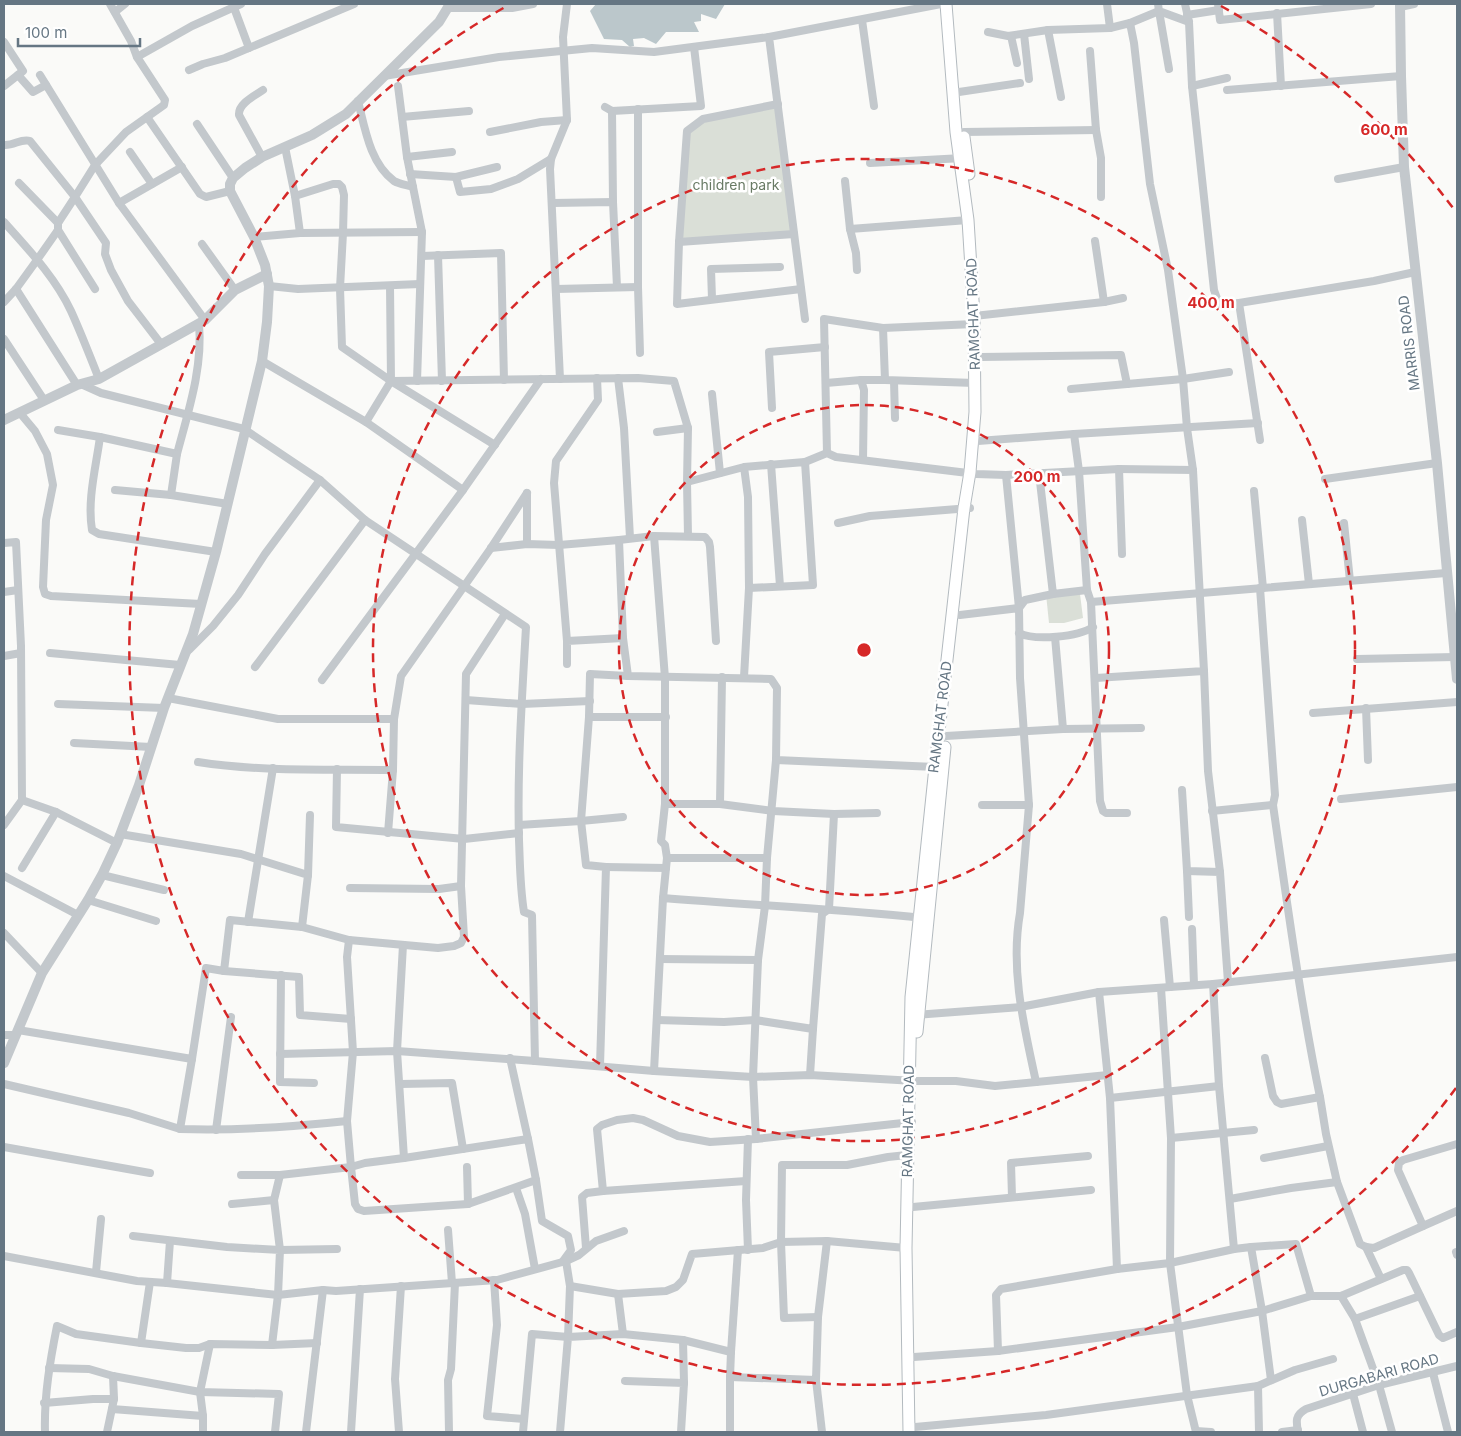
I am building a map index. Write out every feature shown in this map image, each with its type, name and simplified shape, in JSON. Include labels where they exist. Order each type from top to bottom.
[{"type":"main road","name":"RAMGHAT ROAD","points":[[946,4],[960,92],[964,132],[963,158],[974,219],[976,318],[973,473]]},
{"type":"main road","name":"RAMGHAT ROAD","points":[[913,1430],[906,1248],[907,1155],[914,1015],[934,767],[981,412],[981,357],[976,318],[953,44],[953,4]]},
{"type":"main road","name":"RAMGHAT ROAD","points":[[923,918],[960,615],[967,508]]},
{"type":"main road","name":"RAMGHAT ROAD","points":[[910,1122],[913,1207],[913,1430]]},
{"type":"street","points":[[5,300],[38,260],[95,165],[126,132],[164,105],[165,100],[137,57],[131,41],[110,4]]},
{"type":"street","points":[[115,12],[125,4]]},
{"type":"street","points":[[137,57],[192,26],[241,4]]},
{"type":"street","points":[[189,70],[249,48],[354,4]]},
{"type":"street","points":[[4,1064],[42,973],[88,900],[119,838],[166,703],[193,634],[216,552],[244,429],[262,361],[269,286],[267,274],[254,237],[230,191],[230,184],[233,178],[262,157],[312,135],[346,114],[439,22],[449,6],[533,4]]},
{"type":"street","points":[[560,379],[553,203],[550,181],[551,160],[567,120],[563,37],[567,4]]},
{"type":"street","points":[[384,76],[499,57],[592,48],[654,52],[694,47],[769,37],[941,4]]},
{"type":"street","points":[[1107,4],[1110,28]]},
{"type":"street","points":[[1185,4],[1188,18],[1192,86],[1214,290],[1219,304],[1239,303],[1374,281],[1415,272]]},
{"type":"street","points":[[988,32],[1011,36],[1048,30],[1110,28],[1130,23],[1159,7],[1188,18],[1219,7],[1220,20],[1370,4]]},
{"type":"street","points":[[1400,5],[1414,4]]},
{"type":"street","name":"MARRIS ROAD","points":[[1400,5],[1400,76],[1404,167],[1437,463],[1457,679]]},
{"type":"street","points":[[233,6],[249,48]]},
{"type":"street","points":[[1159,7],[1169,69]]},
{"type":"street","points":[[1277,13],[1281,86]]},
{"type":"street","points":[[862,20],[874,106]]},
{"type":"street","points":[[1130,23],[1134,43],[1150,184],[1168,270],[1183,379],[1186,428],[1193,470],[1212,811],[1220,872],[1228,982]]},
{"type":"street","points":[[1048,30],[1061,97]]},
{"type":"street","points":[[1024,34],[1028,79]]},
{"type":"street","points":[[1011,36],[1017,63]]},
{"type":"street","points":[[769,37],[805,319]]},
{"type":"street","points":[[4,42],[24,71],[4,86]]},
{"type":"street","points":[[617,287],[609,109],[701,106],[694,47]]},
{"type":"street","points":[[1090,51],[1096,130],[1101,158],[1102,197]]},
{"type":"street","points":[[18,75],[33,92],[46,85]]},
{"type":"street","points":[[40,75],[119,203],[202,322],[199,362],[176,454],[171,495]]},
{"type":"street","points":[[1227,90],[1400,76]]},
{"type":"street","points":[[1192,86],[1227,78]]},
{"type":"street","points":[[960,92],[1020,83]]},
{"type":"street","points":[[398,86],[407,157],[422,232],[417,381]]},
{"type":"street","points":[[262,157],[238,110],[263,90]]},
{"type":"street","points":[[358,101],[368,140],[382,169],[396,182],[412,187]]},
{"type":"street","points":[[778,104],[703,119],[687,131],[676,304],[801,289]]},
{"type":"street","points":[[638,109],[640,353]]},
{"type":"street","points":[[402,117],[469,111]]},
{"type":"street","points":[[146,117],[200,194],[206,197],[230,191]]},
{"type":"street","points":[[490,132],[541,122],[567,120]]},
{"type":"street","points":[[197,124],[233,178]]},
{"type":"street","points":[[964,132],[1096,130]]},
{"type":"street","points":[[4,153],[8,145],[24,139],[30,140],[75,197],[106,243],[105,254],[111,270],[128,301],[161,344]]},
{"type":"street","points":[[285,147],[300,233]]},
{"type":"street","points":[[130,152],[152,184]]},
{"type":"street","points":[[407,157],[452,152]]},
{"type":"street","points":[[870,163],[963,158]]},
{"type":"street","points":[[456,177],[460,192],[491,190],[518,179],[551,160]]},
{"type":"street","points":[[119,203],[182,167]]},
{"type":"street","points":[[410,174],[456,177],[497,167]]},
{"type":"street","points":[[1338,179],[1404,167]]},
{"type":"street","points":[[845,181],[857,270]]},
{"type":"street","points":[[19,183],[58,226],[95,289]]},
{"type":"street","points":[[295,196],[333,184],[338,184],[342,187],[344,195],[344,233],[340,288],[342,347],[391,381],[495,445]]},
{"type":"street","points":[[553,203],[613,202]]},
{"type":"street","points":[[850,229],[968,220]]},
{"type":"street","points":[[4,222],[38,260],[71,310],[98,379]]},
{"type":"street","points":[[254,237],[300,233],[422,232]]},
{"type":"street","points":[[679,242],[794,234]]},
{"type":"street","points":[[1095,241],[1104,302]]},
{"type":"street","points":[[202,244],[235,290]]},
{"type":"street","points":[[422,256],[501,253],[504,380]]},
{"type":"street","points":[[438,255],[442,380]]},
{"type":"street","points":[[712,299],[711,269],[780,267]]},
{"type":"street","points":[[4,420],[44,400],[98,379],[202,322],[235,290],[267,274]]},
{"type":"street","points":[[269,286],[298,289],[420,284]]},
{"type":"street","points":[[366,422],[391,381],[390,286]]},
{"type":"street","points":[[556,289],[638,287]]},
{"type":"street","points":[[16,289],[79,385],[101,393],[244,429],[320,480],[365,520],[526,627],[519,834],[521,896],[524,912],[532,915],[535,1061]]},
{"type":"street","points":[[827,453],[824,319],[883,328],[1104,302],[1123,298]]},
{"type":"street","points":[[1239,303],[1260,440]]},
{"type":"street","points":[[883,328],[885,380]]},
{"type":"street","points":[[4,339],[44,400]]},
{"type":"street","points":[[772,408],[769,352],[825,347]]},
{"type":"street","points":[[981,357],[1120,355],[1127,384]]},
{"type":"street","points":[[262,361],[366,422],[463,490]]},
{"type":"street","points":[[1071,389],[1183,379],[1229,372]]},
{"type":"street","points":[[391,381],[597,378],[638,378],[674,381],[688,428],[688,536]]},
{"type":"street","points":[[567,664],[568,641],[554,483],[556,461],[598,400],[597,378]]},
{"type":"street","points":[[618,378],[624,428],[630,538]]},
{"type":"street","points":[[322,680],[463,490],[542,379]]},
{"type":"street","points":[[861,380],[864,390],[863,460]]},
{"type":"street","points":[[826,383],[894,380],[975,383]]},
{"type":"street","points":[[894,380],[895,418]]},
{"type":"street","points":[[712,394],[720,473]]},
{"type":"street","points":[[20,413],[35,431],[47,454],[53,485],[46,520],[43,587],[45,594],[51,596],[201,604]]},
{"type":"street","points":[[978,442],[1258,423]]},
{"type":"street","points":[[657,432],[688,428]]},
{"type":"street","points":[[58,430],[100,437],[176,454]]},
{"type":"street","points":[[1074,434],[1079,471],[1087,590],[1091,602],[1093,628],[1100,801],[1102,811],[1106,813],[1128,813]]},
{"type":"street","points":[[100,437],[92,496],[90,520],[92,530],[99,534],[216,552]]},
{"type":"street","points":[[687,482],[744,468],[805,462],[827,453],[863,460],[1006,475],[1119,469],[1143,471],[1193,470]]},
{"type":"street","points":[[749,588],[813,585],[805,462]]},
{"type":"street","points":[[1325,479],[1437,463]]},
{"type":"street","points":[[771,464],[780,586]]},
{"type":"street","points":[[744,468],[748,497],[749,588],[744,677]]},
{"type":"street","points":[[1119,469],[1122,554]]},
{"type":"street","points":[[1039,473],[1053,594]]},
{"type":"street","points":[[1006,475],[1019,608],[1020,678],[1026,731],[1030,804],[1016,968],[1020,1007],[1036,1082]]},
{"type":"street","points":[[185,654],[213,626],[238,595],[265,554],[320,480]]},
{"type":"street","points":[[115,490],[171,495],[228,504]]},
{"type":"street","points":[[1254,491],[1275,794],[1273,805],[1312,1059],[1328,1146],[1337,1182],[1360,1244],[1366,1248],[1381,1280]]},
{"type":"street","points":[[388,832],[394,770],[394,719],[401,676],[491,548],[527,493],[527,544]]},
{"type":"street","points":[[838,523],[870,516],[967,508]]},
{"type":"street","points":[[255,667],[365,520]]},
{"type":"street","points":[[1302,520],[1309,584]]},
{"type":"street","points":[[1344,523],[1350,581]]},
{"type":"street","points":[[654,536],[665,678],[666,717],[665,804],[661,841],[665,845],[667,858],[663,898],[654,1071]]},
{"type":"street","points":[[491,548],[527,544],[558,545],[654,536],[705,537],[709,542],[716,641]]},
{"type":"street","points":[[618,540],[623,638],[628,676]]},
{"type":"street","points":[[4,543],[16,542],[21,653],[22,800],[4,825]]},
{"type":"street","points":[[1091,602],[1446,573]]},
{"type":"street","points":[[4,592],[18,590]]},
{"type":"street","points":[[960,615],[1019,608],[1025,600],[1087,590]]},
{"type":"street","points":[[224,971],[230,920],[302,927],[349,940],[438,948],[454,946],[460,943],[464,937],[461,886],[464,839],[466,674],[505,614]]},
{"type":"street","points":[[1019,633],[1026,636],[1055,637],[1086,632],[1093,628]]},
{"type":"street","points":[[1055,637],[1062,728]]},
{"type":"street","points":[[568,641],[623,638]]},
{"type":"street","points":[[4,656],[21,653]]},
{"type":"street","points":[[50,653],[180,665]]},
{"type":"street","points":[[1357,659],[1455,657]]},
{"type":"street","points":[[1096,678],[1204,671]]},
{"type":"street","points":[[666,868],[586,865],[581,821],[590,701],[590,674],[665,678],[744,677],[771,679],[778,688],[776,760],[773,811],[767,858],[765,906],[758,960],[752,1139],[746,1181],[748,1250]]},
{"type":"street","points":[[720,804],[722,677]]},
{"type":"street","points":[[466,700],[522,704],[590,701]]},
{"type":"street","points":[[1313,713],[1457,702]]},
{"type":"street","points":[[58,704],[166,703],[278,719],[394,719]]},
{"type":"street","points":[[1366,708],[1368,760]]},
{"type":"street","points":[[589,717],[666,717]]},
{"type":"street","points":[[946,736],[1062,728],[1141,728]]},
{"type":"street","points":[[74,743],[151,747]]},
{"type":"street","points":[[776,760],[934,767]]},
{"type":"street","points":[[198,762],[296,770],[394,770]]},
{"type":"street","points":[[248,922],[273,768]]},
{"type":"street","points":[[337,769],[336,827],[464,839],[519,834]]},
{"type":"street","points":[[1341,799],[1457,787]]},
{"type":"street","points":[[1182,790],[1189,917]]},
{"type":"street","points":[[22,800],[119,838],[241,854],[308,875]]},
{"type":"street","points":[[665,804],[720,804],[773,811],[834,814],[877,813]]},
{"type":"street","points":[[982,805],[1030,804]]},
{"type":"street","points":[[1212,811],[1273,805]]},
{"type":"street","points":[[22,868],[56,812]]},
{"type":"street","points":[[829,909],[834,814]]},
{"type":"street","points":[[302,927],[308,875],[310,815]]},
{"type":"street","points":[[519,824],[623,817]]},
{"type":"street","points":[[667,858],[767,858]]},
{"type":"street","points":[[600,1066],[606,867]]},
{"type":"street","points":[[1187,871],[1220,872]]},
{"type":"street","points":[[102,875],[164,890]]},
{"type":"street","points":[[4,876],[78,915]]},
{"type":"street","points":[[350,888],[439,889],[461,886]]},
{"type":"street","points":[[663,898],[829,909],[923,918]]},
{"type":"street","points":[[88,900],[156,921]]},
{"type":"street","points":[[810,1076],[822,914],[829,909]]},
{"type":"street","points":[[1164,920],[1170,987]]},
{"type":"street","points":[[1192,929],[1194,985]]},
{"type":"street","points":[[4,933],[42,973]]},
{"type":"street","points":[[349,940],[347,957],[353,1052],[347,1121],[355,1204],[358,1209],[364,1211],[468,1204],[536,1180]]},
{"type":"street","points":[[403,945],[397,1051],[404,1158]]},
{"type":"street","points":[[914,1015],[1020,1007],[1099,992],[1213,984],[1457,957]]},
{"type":"street","points":[[660,959],[758,960]]},
{"type":"street","points":[[180,1129],[206,968],[299,977],[300,1015],[351,1019]]},
{"type":"street","points":[[281,975],[280,1082],[314,1083]]},
{"type":"street","points":[[1213,984],[1219,1086],[1234,1249]]},
{"type":"street","points":[[1161,988],[1171,1138],[1170,1263],[1187,1395],[1196,1431],[1211,1432]]},
{"type":"street","points":[[1099,992],[1110,1098],[1117,1269]]},
{"type":"street","points":[[216,1130],[231,1018]]},
{"type":"street","points":[[656,1020],[724,1022],[755,1020],[813,1029]]},
{"type":"street","points":[[4,1035],[16,1032],[192,1059]]},
{"type":"street","points":[[280,1054],[397,1051],[753,1077],[810,1076],[912,1081],[956,1081],[995,1086],[1108,1075]]},
{"type":"street","points":[[510,1058],[528,1139],[542,1221],[568,1236],[571,1250],[565,1261],[570,1286],[560,1432]]},
{"type":"street","points":[[1265,1058],[1273,1096],[1277,1102],[1281,1104],[1320,1097]]},
{"type":"street","points":[[400,1084],[452,1083],[463,1149]]},
{"type":"street","points":[[4,1084],[130,1113],[180,1129],[284,1128],[347,1121]]},
{"type":"street","points":[[1110,1098],[1219,1086]]},
{"type":"street","points":[[603,1191],[598,1129],[602,1124],[617,1120],[633,1118],[643,1120],[678,1136],[710,1142],[910,1122]]},
{"type":"street","points":[[1171,1138],[1254,1130]]},
{"type":"street","points":[[241,1175],[280,1175],[351,1168],[364,1163],[528,1139]]},
{"type":"street","points":[[1423,1226],[1398,1170],[1399,1163],[1403,1160],[1457,1144]]},
{"type":"street","points":[[1264,1158],[1328,1146]]},
{"type":"street","points":[[4,1147],[150,1172]]},
{"type":"street","points":[[818,1317],[784,1318],[781,1242],[782,1165],[847,1165],[907,1155]]},
{"type":"street","points":[[1012,1197],[1011,1163],[1088,1156]]},
{"type":"street","points":[[467,1167],[468,1204]]},
{"type":"street","points":[[272,1345],[278,1295],[280,1250],[274,1200],[280,1175]]},
{"type":"street","points":[[586,1248],[582,1197],[587,1194],[603,1191],[746,1181]]},
{"type":"street","points":[[1230,1199],[1337,1182]]},
{"type":"street","points":[[516,1188],[525,1214],[534,1270]]},
{"type":"street","points":[[913,1207],[1091,1190]]},
{"type":"street","points":[[232,1204],[274,1200]]},
{"type":"street","points":[[1366,1248],[1374,1248],[1457,1211]]},
{"type":"street","points":[[96,1272],[100,1219]]},
{"type":"street","points":[[448,1230],[453,1283],[451,1369],[448,1380],[450,1432]]},
{"type":"street","points":[[4,1256],[137,1281],[278,1295],[323,1290],[494,1280],[565,1261],[579,1255],[596,1241],[624,1231]]},
{"type":"street","points":[[133,1236],[227,1247],[280,1250],[337,1249]]},
{"type":"street","points":[[167,1283],[170,1241]]},
{"type":"street","points":[[822,1432],[816,1380],[818,1317],[827,1241]]},
{"type":"street","points":[[570,1286],[618,1294],[666,1291],[676,1287],[682,1280],[692,1254],[763,1248],[781,1242],[827,1241],[906,1248]]},
{"type":"street","points":[[998,1351],[996,1295],[1001,1288],[1117,1269],[1170,1263],[1234,1249],[1296,1244],[1312,1296]]},
{"type":"street","points":[[1251,1247],[1271,1380]]},
{"type":"street","points":[[730,1432],[731,1352],[738,1250]]},
{"type":"street","points":[[914,1357],[998,1351],[1178,1327],[1262,1311],[1312,1296],[1341,1296],[1404,1270],[1407,1270],[1439,1335],[1443,1338],[1457,1332]]},
{"type":"street","points":[[494,1280],[497,1325],[487,1416],[524,1419]]},
{"type":"street","points":[[141,1343],[150,1282]]},
{"type":"street","points":[[398,1432],[395,1378],[401,1286]]},
{"type":"street","points":[[351,1432],[360,1289]]},
{"type":"street","points":[[306,1432],[323,1290]]},
{"type":"street","points":[[618,1294],[623,1334]]},
{"type":"street","points":[[1341,1296],[1355,1319],[1379,1385],[1392,1432]]},
{"type":"street","points":[[1355,1319],[1420,1296]]},
{"type":"street","points":[[44,1432],[44,1403],[48,1368],[57,1326],[76,1334],[186,1348],[199,1348],[210,1344],[272,1345],[317,1342]]},
{"type":"street","points":[[523,1432],[532,1334],[568,1337],[623,1334],[683,1340],[731,1352]]},
{"type":"street","points":[[681,1432],[684,1383],[683,1340]]},
{"type":"street","points":[[204,1432],[200,1392],[210,1344]]},
{"type":"street","points":[[913,1430],[1046,1415],[1258,1386],[1333,1359]]},
{"type":"street","name":"DURGABARI ROAD","points":[[1298,1431],[1296,1419],[1299,1413],[1306,1409],[1379,1385],[1457,1366]]},
{"type":"street","points":[[48,1368],[89,1369],[113,1376],[200,1392],[279,1394],[275,1432]]},
{"type":"street","points":[[1433,1373],[1448,1432]]},
{"type":"street","points":[[107,1432],[114,1399],[113,1376]]},
{"type":"street","points":[[730,1377],[816,1380]]},
{"type":"street","points":[[625,1381],[684,1383]]},
{"type":"street","points":[[1258,1386],[1259,1432]]},
{"type":"street","points":[[1353,1394],[1362,1432]]},
{"type":"street","points":[[44,1403],[93,1398],[114,1399]]},
{"type":"street","points":[[112,1409],[203,1416]]},
{"type":"street","points":[[1282,1432],[1298,1431]]},
{"type":"green space","name":"children park","points":[[778,104],[794,234],[679,242],[686,136],[703,119]]},
{"type":"green space","points":[[1046,594],[1080,594],[1083,618],[1064,623],[1049,623]]},
{"type":"shaded area","points":[[596,4],[725,4],[716,19],[701,14],[701,21],[694,22],[699,32],[666,32],[656,44],[644,38],[633,39],[634,46],[630,47],[622,40],[604,39],[590,11]]}]
